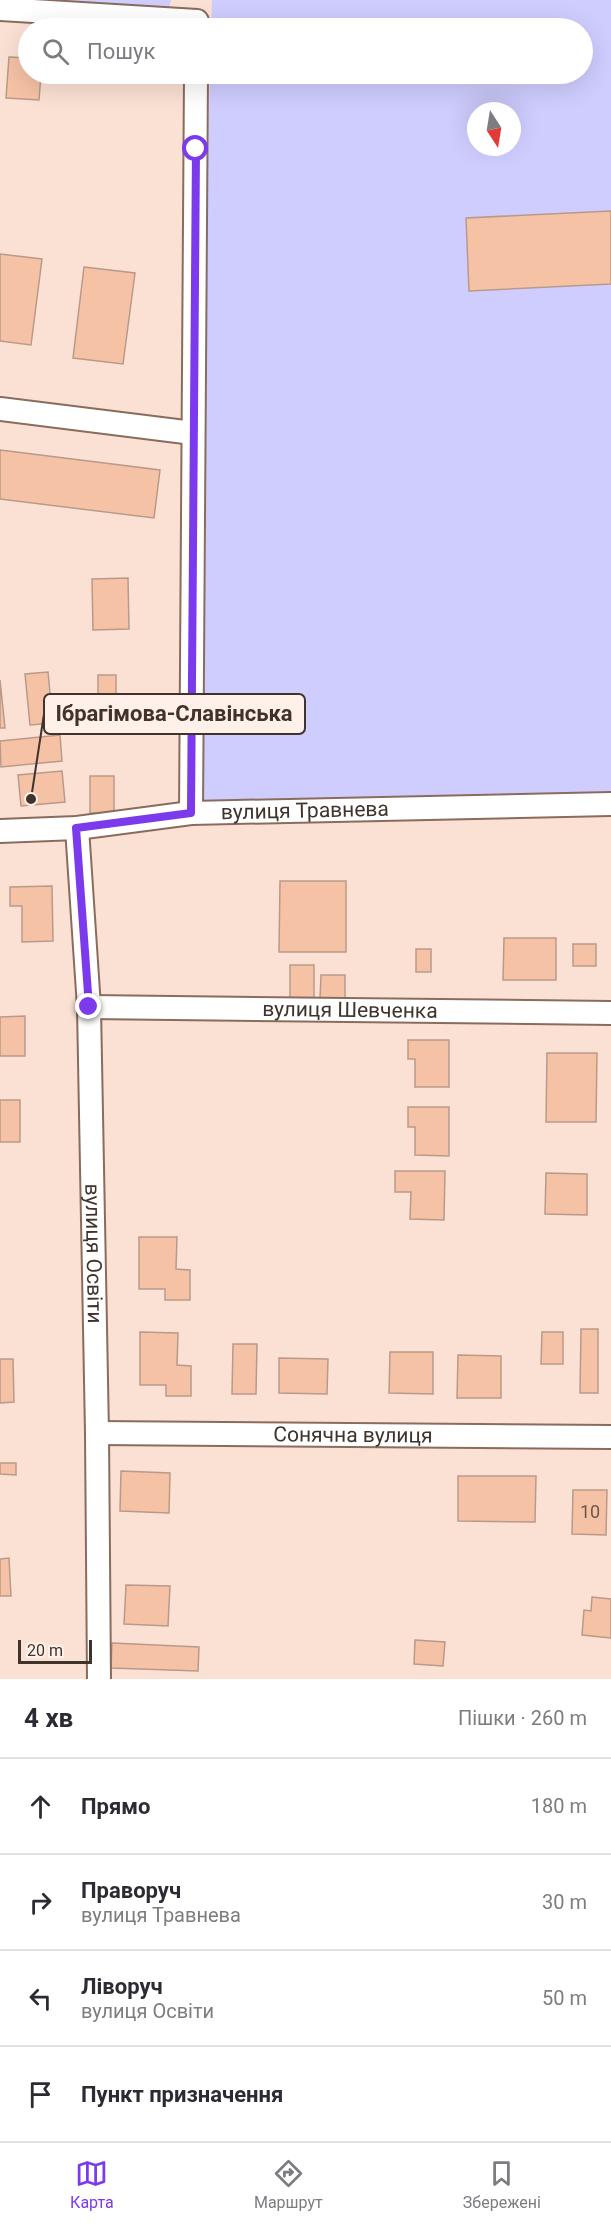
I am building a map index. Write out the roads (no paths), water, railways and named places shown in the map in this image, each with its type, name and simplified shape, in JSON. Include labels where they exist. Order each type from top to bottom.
[{"type":"street","points":[[0,9],[197,17]]},
{"type":"street","points":[[191,813],[196,84]]},
{"type":"street","points":[[0,409],[193,434]]},
{"type":"street","name":"вулиця Травнева","points":[[0,831],[76,828],[191,813],[611,804]]},
{"type":"street","name":"вулиця Освіти","points":[[76,828],[89,1007],[99,1679]]},
{"type":"street","name":"вулиця Шевченка","points":[[89,1007],[611,1013]]},
{"type":"street","name":"Сонячна вулиця","points":[[97,1433],[611,1437]]},
{"type":"place","name":"Ібрагімова-Славінська","points":[[31,799]]}]
